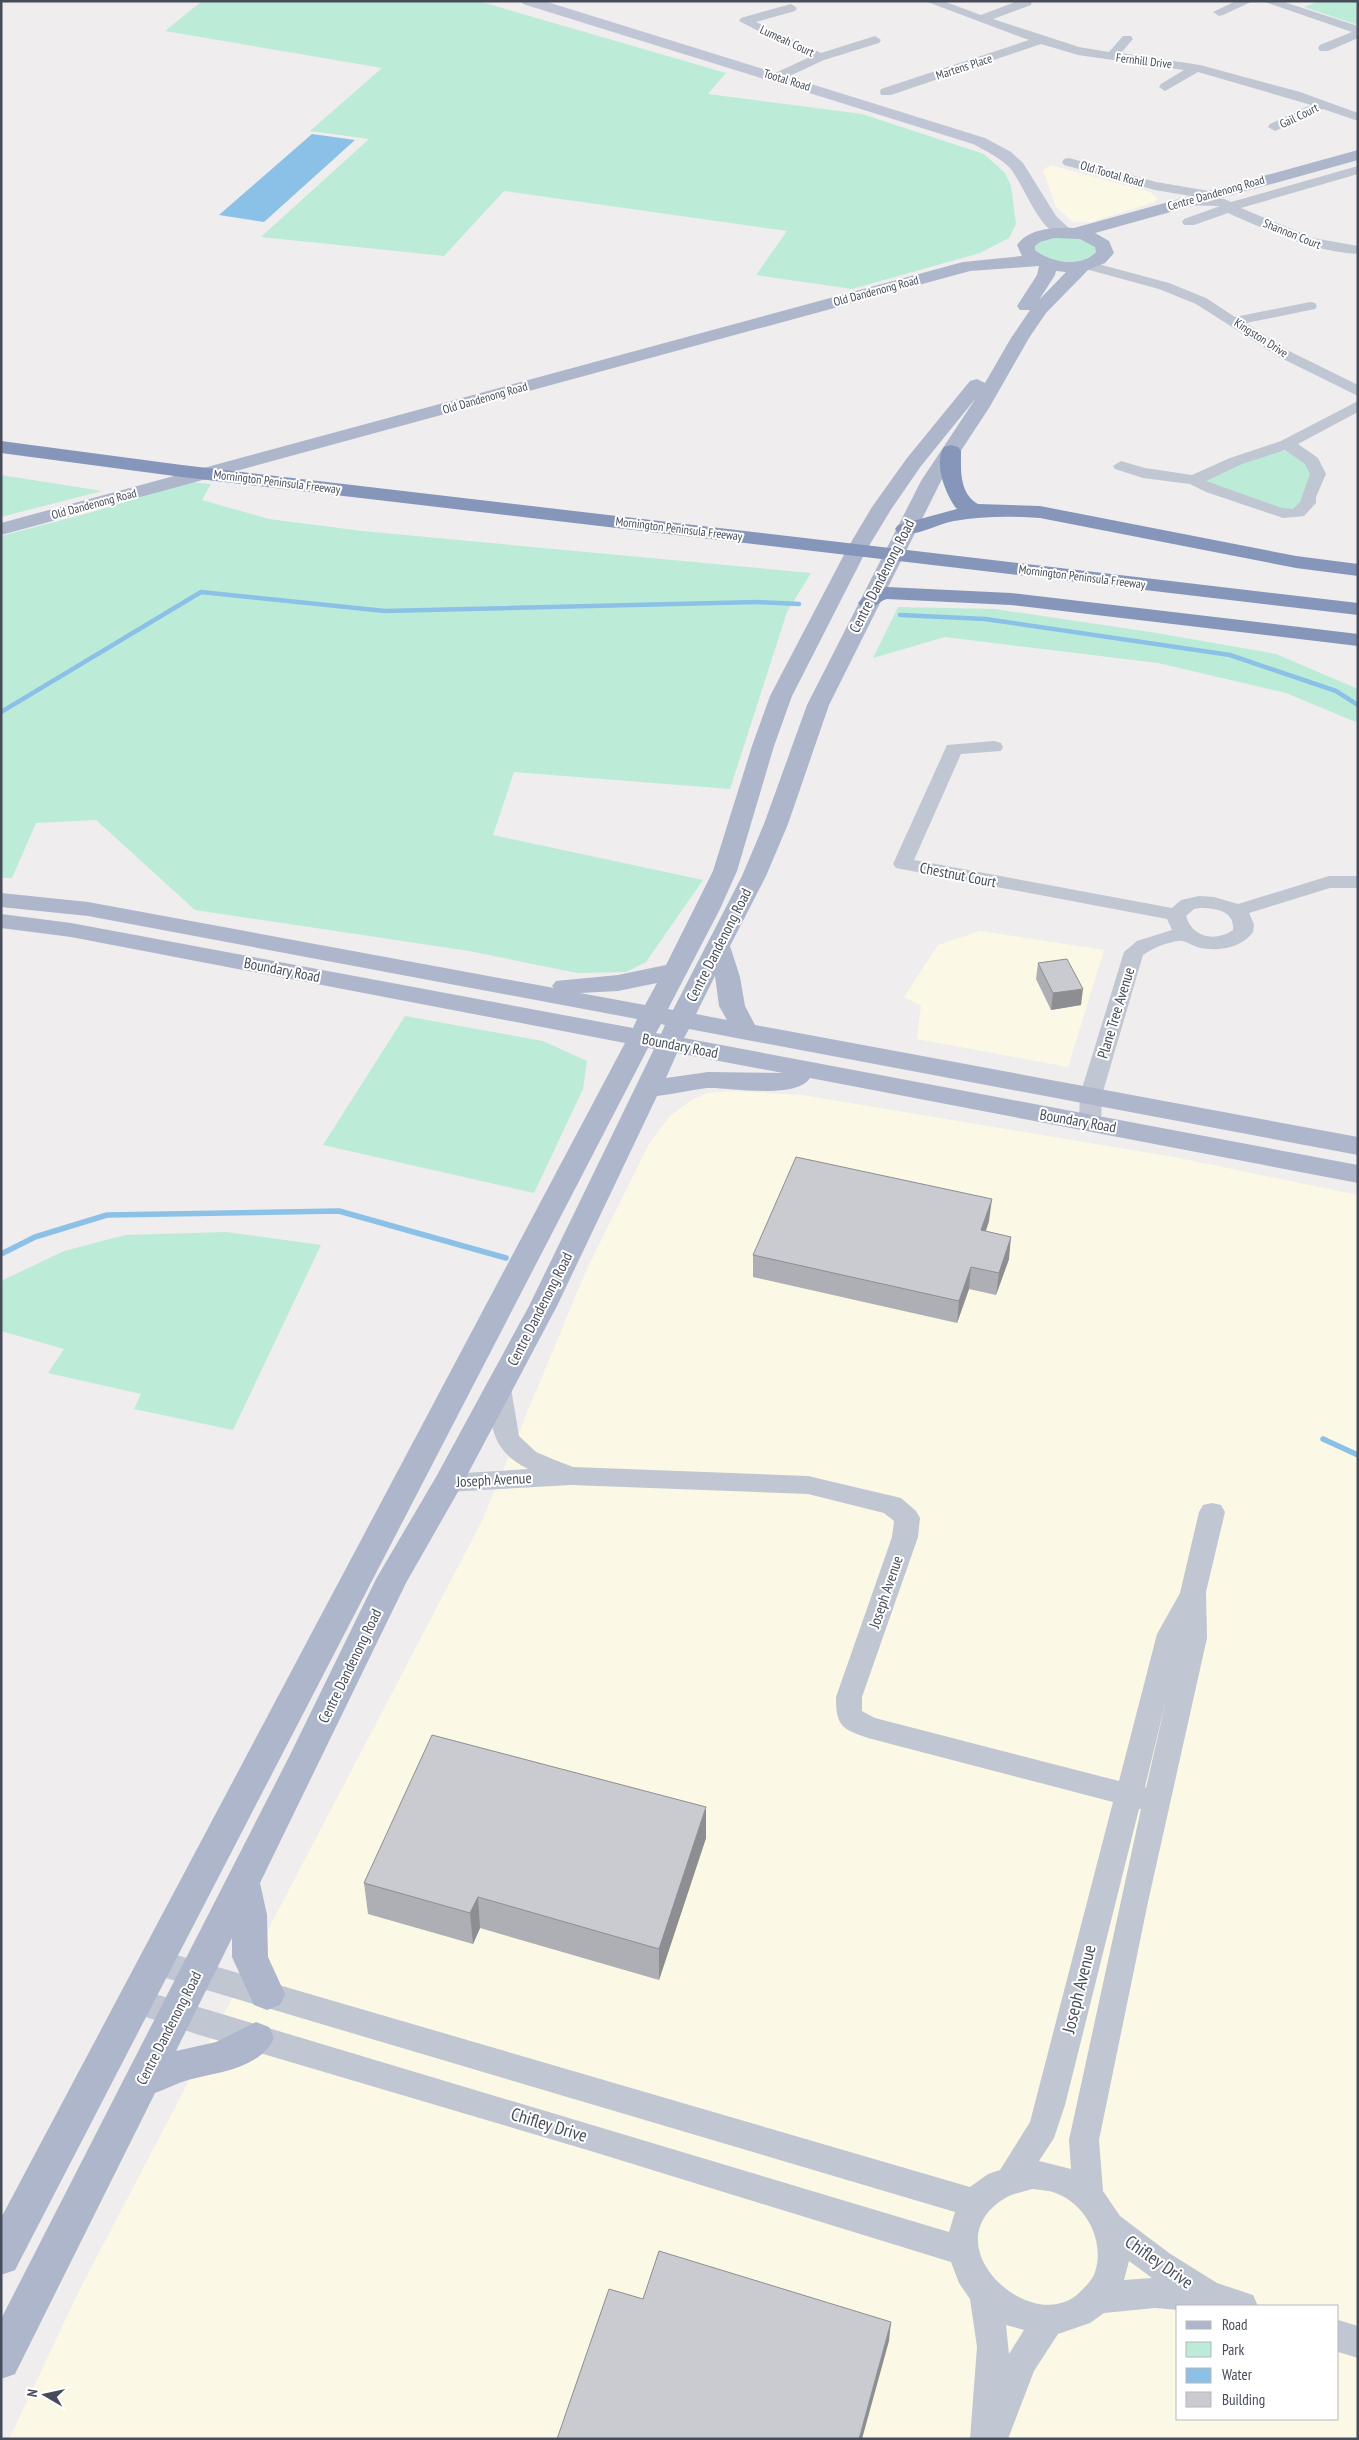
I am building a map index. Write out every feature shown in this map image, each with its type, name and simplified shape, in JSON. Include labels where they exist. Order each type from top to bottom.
[{"type":"highway","name":"Mornington Peninsula Freeway","points":[[1,434],[282,469],[855,546]]},
{"type":"highway","name":"Mornington Peninsula Freeway","points":[[1,447],[249,479],[855,546],[1358,592]]},
{"type":"highway","points":[[951,452],[951,481],[957,497],[966,507],[982,511]]},
{"type":"highway","points":[[906,529],[932,520],[982,511],[1015,510],[1053,514],[1286,560],[1358,570]]},
{"type":"highway","name":"Mornington Peninsula Freeway","points":[[934,552],[1358,609]]},
{"type":"highway","points":[[883,574],[1011,599]]},
{"type":"highway","points":[[868,602],[876,595],[888,593],[1011,599],[1358,640]]},
{"type":"main road","name":"Tootal Road","points":[[528,1],[978,141],[1013,162],[1022,170],[1049,219],[1069,233]]},
{"type":"main road","name":"Centre Dandenong Road","points":[[1218,202],[1358,155]]},
{"type":"main road","name":"Centre Dandenong Road","points":[[1030,242],[1218,202],[1358,162]]},
{"type":"main road","name":"Tootal Road","points":[[1030,186],[1030,242]]},
{"type":"main road","name":"Centre Dandenong Road","points":[[1,2360],[352,1666],[392,1579],[448,1483],[542,1306],[701,980],[754,876],[770,840],[818,705],[868,602],[931,481],[980,408],[1020,338],[1036,315],[1085,265],[1099,260],[1104,249],[1121,231],[1186,209]]},
{"type":"main road","points":[[1069,233],[1092,238],[1104,249]]},
{"type":"main road","points":[[1030,242],[1030,255],[1043,262]]},
{"type":"main road","name":"Old Dandenong Road","points":[[969,266],[980,260],[1030,242]]},
{"type":"main road","name":"Centre Dandenong Road","points":[[1,2257],[708,909],[725,871],[763,746],[781,696],[855,546],[909,468],[962,405],[996,358],[1046,275],[1043,262]]},
{"type":"main road","name":"Old Dandenong Road","points":[[1,529],[969,266],[1043,262],[1063,266],[1085,265]]},
{"type":"main road","points":[[883,574],[868,565],[855,546],[906,529]]},
{"type":"main road","name":"Boundary Road","points":[[1,900],[88,909],[745,1030],[1358,1146]]},
{"type":"main road","name":"Boundary Road","points":[[1,921],[72,930],[1358,1174]]},
{"type":"main road","points":[[718,947],[728,977],[732,1006],[745,1030]]},
{"type":"main road","points":[[529,991],[554,986],[618,984],[674,973],[701,980]]},
{"type":"main road","points":[[649,1089],[708,1080],[784,1082],[816,1071]]},
{"type":"main road","points":[[1022,1082],[1056,1101],[1080,1121]]},
{"type":"main road","points":[[242,1882],[250,1915],[250,1956],[268,1994]]},
{"type":"main road","points":[[142,2081],[186,2064],[223,2057],[256,2038]]},
{"type":"street","name":"Fernhill Drive","points":[[931,1],[981,20],[1078,51],[1196,68],[1323,104],[1358,117]]},
{"type":"street","points":[[1219,12],[1247,1]]},
{"type":"street","points":[[1268,1],[1358,32]]},
{"type":"street","points":[[981,20],[1027,2]]},
{"type":"street","name":"Lumeah Court","points":[[791,8],[745,21],[820,56]]},
{"type":"street","points":[[1324,48],[1358,32]]},
{"type":"street","points":[[1110,56],[1127,39]]},
{"type":"street","points":[[777,77],[820,56],[875,40]]},
{"type":"street","name":"Martens Place","points":[[886,92],[1041,40]]},
{"type":"street","points":[[1165,87],[1196,68]]},
{"type":"street","name":"Gail Court","points":[[1275,127],[1323,104]]},
{"type":"street","name":"Old Tootal Road","points":[[1069,162],[1218,202]]},
{"type":"street","name":"Centre Dandenong Road","points":[[1218,202],[1358,170]]},
{"type":"street","name":"Old Tootal Road","points":[[1155,186],[1186,209]]},
{"type":"street","name":"Shannon Court","points":[[1218,202],[1318,246],[1358,250]]},
{"type":"street","name":"Kingston Drive","points":[[1104,249],[1164,286]]},
{"type":"street","name":"Kingston Drive","points":[[1085,265],[1164,286],[1201,301],[1291,357],[1358,392]]},
{"type":"street","points":[[1235,321],[1310,306]]},
{"type":"street","points":[[1194,480],[1236,461],[1287,444],[1358,406]]},
{"type":"street","points":[[1121,466],[1143,473],[1194,480],[1210,490],[1241,497],[1275,511],[1298,513],[1308,503],[1311,489],[1318,474],[1312,460],[1287,444]]},
{"type":"street","name":"Chestnut Court","points":[[994,747],[954,749],[903,864],[1179,924]]},
{"type":"street","points":[[1236,911],[1329,882],[1358,882]]},
{"type":"street","points":[[1199,902],[1223,904],[1236,911],[1242,917],[1245,925],[1243,932],[1237,938],[1228,942],[1202,942],[1179,924],[1188,904],[1199,902]]},
{"type":"street","name":"Plane Tree Avenue","points":[[1091,1095],[1134,952],[1179,924]]},
{"type":"street","points":[[1080,1121],[1091,1095]]},
{"type":"street","name":"Joseph Avenue","points":[[499,1388],[504,1428],[508,1440],[520,1453],[530,1460],[571,1476]]},
{"type":"street","name":"Joseph Avenue","points":[[448,1483],[571,1476],[808,1485],[892,1505],[907,1518],[906,1537],[849,1697],[849,1716],[868,1727],[1157,1802]]},
{"type":"street","name":"Joseph Avenue","points":[[1088,2196],[1084,2140],[1103,2042],[1194,1638],[1193,1592],[1212,1512]]},
{"type":"street","name":"Joseph Avenue","points":[[1012,2177],[1043,2128],[1170,1634],[1193,1592]]},
{"type":"street","points":[[156,1962],[974,2203]]},
{"type":"street","name":"Chifley Drive","points":[[135,2001],[963,2251]]},
{"type":"street","points":[[1032,2175],[1052,2177],[1071,2184],[1088,2196],[1101,2210],[1110,2227],[1115,2252],[1111,2276],[1099,2298],[1085,2309],[1068,2317],[1049,2320],[1026,2318],[1004,2309],[985,2294],[970,2274],[963,2251],[962,2234],[966,2218],[974,2203],[991,2187],[1012,2177],[1032,2175]]},
{"type":"street","name":"Chifley Drive","points":[[1110,2227],[1158,2264],[1209,2296]]},
{"type":"street","name":"Chifley Drive","points":[[1099,2298],[1155,2293],[1209,2296],[1239,2305]]},
{"type":"street","points":[[985,2294],[993,2347],[987,2439]]},
{"type":"street","points":[[991,2439],[1022,2361],[1049,2320]]},
{"type":"street","points":[[1339,2336],[1358,2342]]},
{"type":"shaded area","points":[[1050,165],[1150,192],[1157,198],[1155,202],[1091,222],[1073,222],[1056,207],[1043,170]]},
{"type":"shaded area","points":[[980,931],[1104,950],[1068,1067],[917,1039],[921,1006],[904,997],[938,945]]},
{"type":"shaded area","points":[[733,1091],[803,1095],[1179,1158],[1358,1195],[1358,2439],[9,2439],[80,2289],[482,1521],[586,1271],[650,1142],[670,1116],[690,1101],[707,1093]]},
{"type":"green space","points":[[202,1],[478,1],[726,73],[708,94],[862,114],[984,154],[1005,173],[1011,186],[1016,224],[1009,238],[980,253],[852,289],[756,275],[787,231],[504,191],[444,256],[261,237],[369,139],[310,131],[382,68],[165,31]]},
{"type":"green space","points":[[1320,1],[1358,1],[1358,25],[1304,7]]},
{"type":"green space","points":[[1050,237],[1079,237],[1094,244],[1099,253],[1081,261],[1066,263],[1051,260],[1033,252],[1036,242]]},
{"type":"green space","points":[[1280,451],[1287,451],[1313,467],[1302,506],[1288,511],[1205,482],[1206,479],[1238,463]]},
{"type":"green space","points":[[1,475],[102,491],[1,517]]},
{"type":"green space","points":[[190,482],[211,484],[202,500],[269,519],[362,531],[811,573],[787,612],[730,789],[514,772],[493,835],[703,880],[646,962],[626,972],[577,973],[469,951],[195,910],[96,820],[36,823],[12,878],[1,878],[1,536],[89,513]]},
{"type":"green space","points":[[898,607],[995,609],[1157,633],[1276,654],[1358,689],[1358,723],[1286,693],[1158,663],[945,637],[873,658]]},
{"type":"green space","points":[[405,1016],[543,1041],[587,1061],[583,1089],[534,1193],[323,1145]]},
{"type":"green space","points":[[226,1232],[321,1245],[233,1430],[134,1409],[141,1394],[48,1373],[64,1349],[1,1331],[1,1281],[64,1251],[125,1235]]},
{"type":"water","points":[[312,134],[355,140],[264,222],[219,215]]},
{"type":"building","points":[[1067,959],[1083,989],[1053,993],[1038,963]]},
{"type":"building","points":[[796,1157],[992,1199],[981,1230],[1011,1237],[999,1273],[971,1267],[959,1301],[753,1255]]},
{"type":"building","points":[[432,1735],[706,1807],[659,1949],[478,1897],[470,1913],[364,1883]]},
{"type":"building","points":[[659,2251],[891,2322],[859,2439],[557,2439],[609,2289],[643,2299]]},
{"type":"waterway","points":[[1,712],[201,592],[385,611],[758,602],[799,604]]},
{"type":"waterway","points":[[900,615],[985,619],[1230,655],[1336,691],[1358,705]]},
{"type":"waterway","points":[[1,1254],[35,1237],[107,1215],[339,1211],[506,1258]]},
{"type":"waterway","points":[[1323,1439],[1358,1455]]}]
